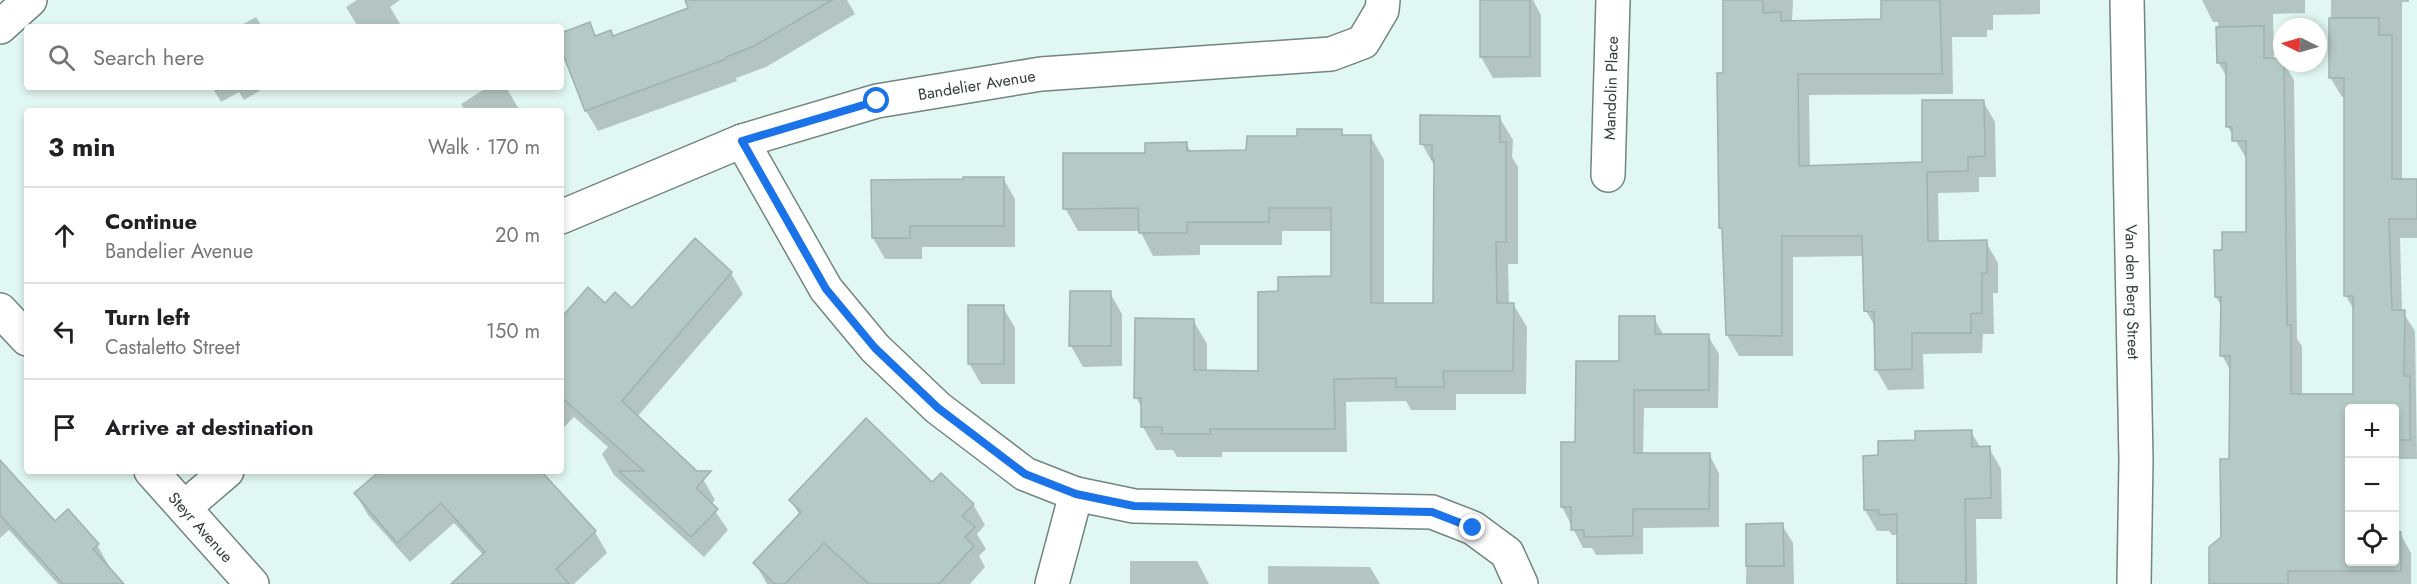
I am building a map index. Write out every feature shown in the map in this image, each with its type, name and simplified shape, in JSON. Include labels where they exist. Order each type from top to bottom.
[{"type":"street","points":[[0,27],[30,0]]},
{"type":"street","name":"Bandelier Avenue","points":[[564,216],[742,141],[877,101],[1041,74],[1331,54],[1363,42],[1382,10],[1383,0]]},
{"type":"street","name":"Mandolin Place","points":[[1608,175],[1613,0]]},
{"type":"street","name":"Van den Berg Street","points":[[2127,0],[2136,460],[2134,584]]},
{"type":"street","points":[[742,141],[826,289],[875,348],[938,408],[1025,474],[1076,494],[1134,506],[1432,512],[1473,528],[1507,553],[1521,584]]},
{"type":"street","points":[[0,310],[24,336]]},
{"type":"street","name":"Steyr Avenue","points":[[154,474],[252,584]]},
{"type":"street","points":[[185,507],[224,474]]},
{"type":"street","points":[[1052,584],[1076,494]]},
{"type":"building","points":[[685,0],[832,0],[754,46],[726,57],[726,59],[585,111],[564,57],[564,32],[590,22],[595,36],[611,30],[613,36],[688,8]]},
{"type":"building","points":[[1480,0],[1530,0],[1530,57],[1480,57]]},
{"type":"building","points":[[1723,0],[1763,0],[1763,13],[1781,12],[1781,21],[1881,19],[1881,0],[1940,0],[1942,74],[1798,74],[1799,166],[1922,162],[1922,100],[1984,100],[1985,156],[1968,157],[1968,171],[1927,172],[1928,241],[1987,240],[1987,273],[1982,273],[1982,313],[1971,314],[1971,333],[1912,333],[1912,369],[1875,370],[1874,312],[1864,311],[1862,236],[1782,236],[1782,336],[1726,335],[1722,228],[1719,228],[1717,73],[1723,73]]},
{"type":"building","points":[[2329,18],[2379,18],[2379,35],[2392,35],[2392,179],[2417,179],[2417,219],[2389,219],[2392,310],[2405,310],[2404,376],[2410,376],[2410,440],[2399,440],[2399,404],[2345,404],[2345,566],[2399,566],[2399,532],[2401,532],[2401,571],[2288,571],[2288,584],[2209,584],[2209,547],[2221,537],[2220,459],[2229,459],[2230,356],[2220,356],[2221,297],[2215,297],[2214,250],[2222,250],[2222,232],[2246,232],[2246,141],[2232,141],[2232,127],[2226,127],[2226,63],[2217,63],[2216,27],[2264,26],[2264,58],[2273,58],[2273,72],[2284,72],[2287,325],[2291,325],[2291,394],[2353,394],[2353,296],[2344,296],[2344,78],[2329,78]]},
{"type":"building","points":[[1420,115],[1500,116],[1500,142],[1506,142],[1506,242],[1496,242],[1497,303],[1514,303],[1513,371],[1443,371],[1444,387],[1396,387],[1396,378],[1334,379],[1335,429],[1210,429],[1210,434],[1162,434],[1162,427],[1141,427],[1141,398],[1134,398],[1135,318],[1194,319],[1194,370],[1258,371],[1258,292],[1278,291],[1278,277],[1331,276],[1331,208],[1269,208],[1269,222],[1187,222],[1187,233],[1139,233],[1138,208],[1063,209],[1063,153],[1145,153],[1145,143],[1187,142],[1187,151],[1246,150],[1247,136],[1297,136],[1297,129],[1342,129],[1342,135],[1371,135],[1371,303],[1433,303],[1434,159],[1432,159],[1432,145],[1420,144]]},
{"type":"building","points":[[963,177],[1004,177],[1004,226],[910,226],[910,238],[872,238],[871,180],[963,179]]},
{"type":"building","points":[[695,238],[732,272],[622,401],[697,471],[711,471],[696,488],[718,509],[691,537],[619,471],[644,471],[564,400],[564,315],[588,287],[605,303],[615,292],[632,308]]},
{"type":"building","points":[[1070,291],[1111,291],[1111,346],[1069,346]]},
{"type":"building","points":[[968,305],[1004,305],[1004,364],[968,364]]},
{"type":"building","points":[[1619,316],[1655,316],[1655,334],[1709,334],[1709,390],[1634,390],[1634,453],[1710,453],[1709,509],[1633,509],[1633,536],[1584,537],[1584,530],[1571,530],[1571,507],[1561,507],[1561,442],[1575,442],[1576,361],[1619,361]]},
{"type":"building","points":[[866,418],[932,482],[941,473],[974,504],[962,516],[975,527],[965,537],[974,546],[939,584],[869,584],[824,543],[785,584],[775,584],[753,563],[801,512],[789,500]]},
{"type":"building","points":[[1972,430],[1972,447],[1990,446],[1991,498],[1965,499],[1966,584],[1897,584],[1897,514],[1879,515],[1878,510],[1864,510],[1863,456],[1878,455],[1878,441],[1915,440],[1915,431]]},
{"type":"building","points":[[0,460],[55,521],[68,509],[99,544],[93,549],[124,584],[63,584],[0,515]]},
{"type":"building","points":[[376,474],[544,474],[596,531],[556,569],[569,584],[451,584],[485,552],[441,503],[397,543],[354,493]]},
{"type":"building","points":[[1783,523],[1784,566],[1746,566],[1746,524]]},
{"type":"route","points":[[877,101],[742,141],[826,289],[875,348],[938,408],[1025,474],[1076,494],[1134,506],[1432,512],[1473,528]]}]
